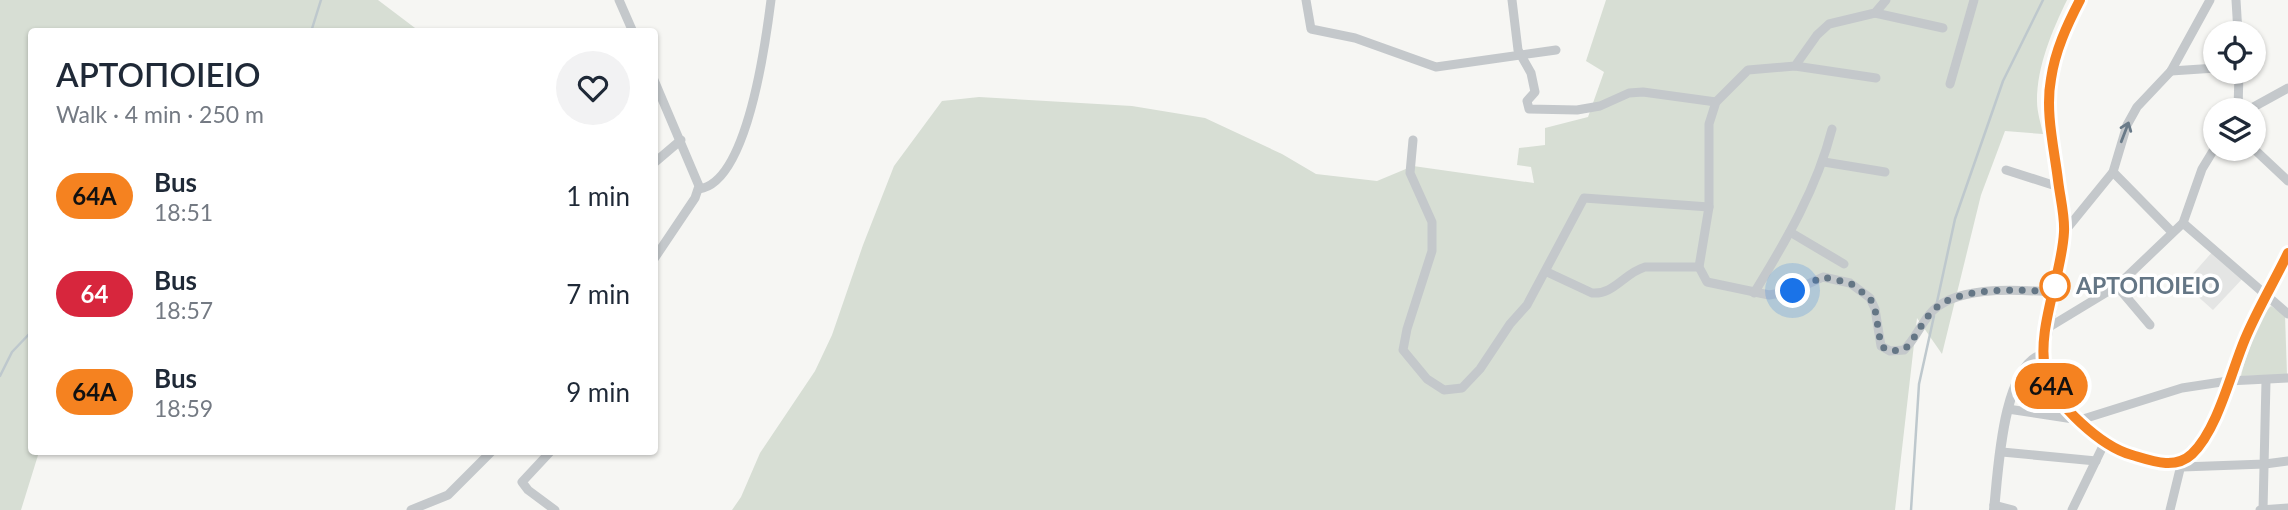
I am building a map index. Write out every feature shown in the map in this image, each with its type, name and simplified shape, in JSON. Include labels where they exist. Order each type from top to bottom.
[{"type":"street","points":[[620,0],[631,28]]},
{"type":"street","points":[[658,254],[699,189],[707,187],[723,172],[743,135],[758,79],[771,0]]},
{"type":"street","points":[[1306,0],[1311,29],[1354,38],[1436,67],[1556,50]]},
{"type":"street","points":[[1512,0],[1519,54],[1535,85],[1535,92],[1527,102],[1531,110],[1577,110],[1600,106],[1629,93],[1643,92],[1716,102]]},
{"type":"street","points":[[1875,13],[1885,0]]},
{"type":"street","points":[[1950,84],[1974,0]]},
{"type":"street","points":[[2080,0],[2059,48],[2050,82],[2065,230],[2046,330],[2044,355],[2050,385],[2104,444],[2148,460],[2169,463],[2265,464],[2288,461]]},
{"type":"street","points":[[2065,230],[2113,172],[2127,125],[2137,107],[2171,71],[2210,0]]},
{"type":"street","points":[[2236,0],[2237,21]]},
{"type":"street","points":[[1795,66],[1817,34],[1829,24],[1875,13],[1943,28]]},
{"type":"street","points":[[1876,78],[1795,66],[1748,70],[1716,102],[1709,124],[1709,207],[1699,267],[1707,282],[1769,295],[1793,291],[1823,277],[1850,283],[1870,298],[1875,309],[1881,346],[1889,351],[1904,350],[1916,338],[1930,313],[1947,302],[1971,293],[2009,290],[2054,292]]},
{"type":"street","points":[[2171,71],[2203,69]]},
{"type":"street","points":[[2266,100],[2288,88]]},
{"type":"street","points":[[658,89],[695,172],[699,189]]},
{"type":"street","points":[[1754,293],[1790,232],[1824,162],[1832,130]]},
{"type":"street","points":[[658,160],[681,140]]},
{"type":"street","points":[[1413,140],[1410,173],[1432,222],[1432,251],[1403,350],[1427,379],[1444,390],[1462,388],[1480,369],[1510,324],[1527,305],[1547,272],[1584,198],[1709,207]]},
{"type":"street","points":[[2266,160],[2288,181]]},
{"type":"street","points":[[2046,330],[2117,286],[2183,223],[2207,161]]},
{"type":"street","points":[[1824,162],[1885,172]]},
{"type":"street","points":[[2006,170],[2059,187]]},
{"type":"street","points":[[2113,172],[2172,232]]},
{"type":"street","points":[[2183,223],[2288,314]]},
{"type":"street","points":[[1790,232],[1844,264]]},
{"type":"street","points":[[2170,510],[2182,463],[2206,436],[2249,329],[2288,254]]},
{"type":"street","points":[[1547,272],[1592,293],[1600,294],[1608,292],[1631,273],[1645,267],[1699,267]]},
{"type":"street","points":[[2117,286],[2151,325]]},
{"type":"street","points":[[2012,510],[1994,508],[2008,409],[2024,368],[2032,360],[2044,355]]},
{"type":"street","points":[[2008,409],[2080,420],[2162,393],[2228,381],[2288,378]]},
{"type":"street","points":[[2266,381],[2265,464],[2261,510],[2288,508]]},
{"type":"street","points":[[2072,510],[2104,444]]},
{"type":"street","points":[[2002,452],[2096,461]]},
{"type":"street","points":[[411,510],[448,495],[488,455]]},
{"type":"street","points":[[547,455],[522,482],[528,490],[555,510]]},
{"type":"shaded area","points":[[0,0],[378,0],[415,28],[28,28],[28,455],[38,455],[21,510],[0,510]]},
{"type":"shaded area","points":[[1606,0],[2067,0],[2051,36],[2040,75],[2037,105],[2043,134],[2005,131],[1981,195],[1942,354],[1917,318],[1895,510],[732,510],[741,497],[760,453],[815,371],[832,335],[894,166],[942,101],[979,97],[1132,106],[1205,118],[1282,154],[1316,174],[1377,181],[1413,166],[1534,183],[1531,167],[1517,165],[1519,148],[1545,145],[1545,128],[1588,117],[1604,72],[1586,61]]},
{"type":"shaded area","points":[[2214,250],[2244,277],[2213,310],[2184,284]]},
{"type":"shaded area","points":[[2271,306],[2285,315],[2287,375],[2241,376],[2253,338]]},
{"type":"waterway","points":[[312,28],[321,0]]},
{"type":"waterway","points":[[1937,302],[1955,219],[2003,81],[2043,0]]},
{"type":"waterway","points":[[1911,510],[1919,384],[1934,316]]},
{"type":"waterway","points":[[0,376],[12,352],[28,335]]},
{"type":"bus line","name":"64Α","points":[[2080,0],[2059,48],[2050,82],[2053,136],[2065,230],[2046,330],[2044,362],[2049,382],[2058,396],[2104,444],[2128,454],[2164,463],[2179,462],[2187,458],[2206,436],[2249,329],[2288,253]]},
{"type":"place","name":"ΑΡΤΟΠΟΙΕΙΟ","points":[[2055,286]]},
{"type":"route","points":[[1793,291],[1823,277],[1850,283],[1870,298],[1875,309],[1881,346],[1889,351],[1904,350],[1916,338],[1930,313],[1947,302],[1971,293],[2009,290],[2054,292],[2055,286]]}]
